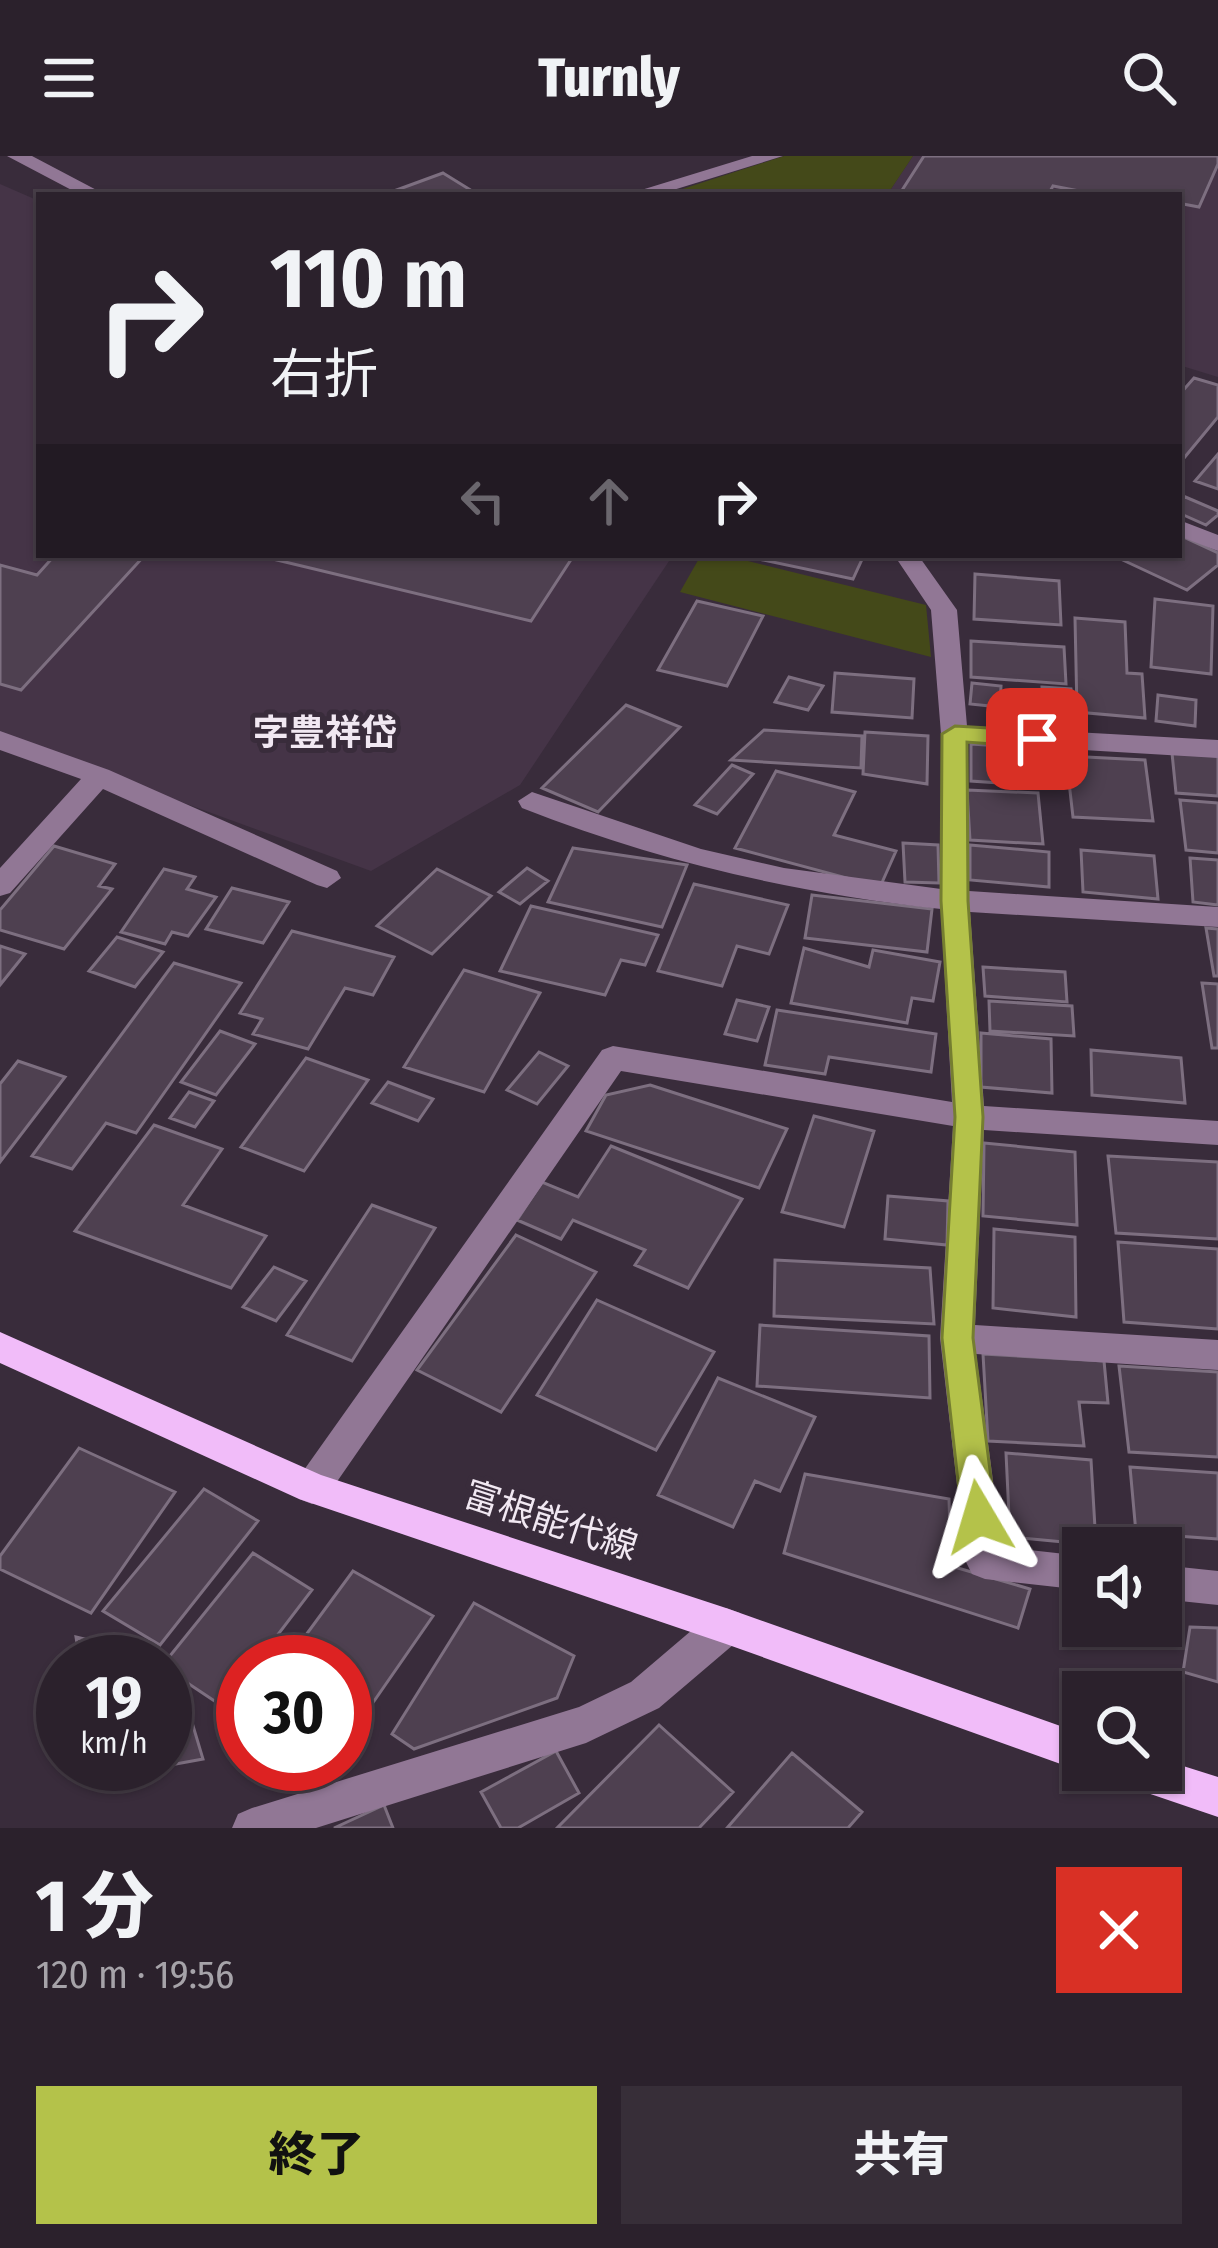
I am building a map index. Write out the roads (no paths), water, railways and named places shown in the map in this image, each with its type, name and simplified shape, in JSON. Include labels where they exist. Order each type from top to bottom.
[{"type":"main road","name":"富根能代線","points":[[0,1347],[312,1488],[726,1626],[1062,1746]]},
{"type":"main road","points":[[1182,1785],[1218,1797]]},
{"type":"street","points":[[17,156],[90,192]]},
{"type":"street","points":[[646,192],[773,156]]},
{"type":"street","points":[[1182,528],[1218,544]]},
{"type":"street","points":[[908,558],[944,610],[955,734],[955,901],[969,1117],[957,1338],[985,1562],[1062,1571]]},
{"type":"street","points":[[955,734],[1218,749]]},
{"type":"street","points":[[0,740],[99,776],[327,878]]},
{"type":"street","points":[[0,886],[99,776]]},
{"type":"street","points":[[532,801],[688,860],[826,889],[1218,917]]},
{"type":"street","points":[[312,1488],[614,1058],[969,1117],[1218,1133]]},
{"type":"street","points":[[957,1338],[1218,1355]]},
{"type":"street","points":[[1182,1584],[1218,1588]]},
{"type":"street","points":[[252,1828],[586,1724],[645,1696],[726,1626]]},
{"type":"district","name":"字豊祥岱","points":[[325,732]]}]
